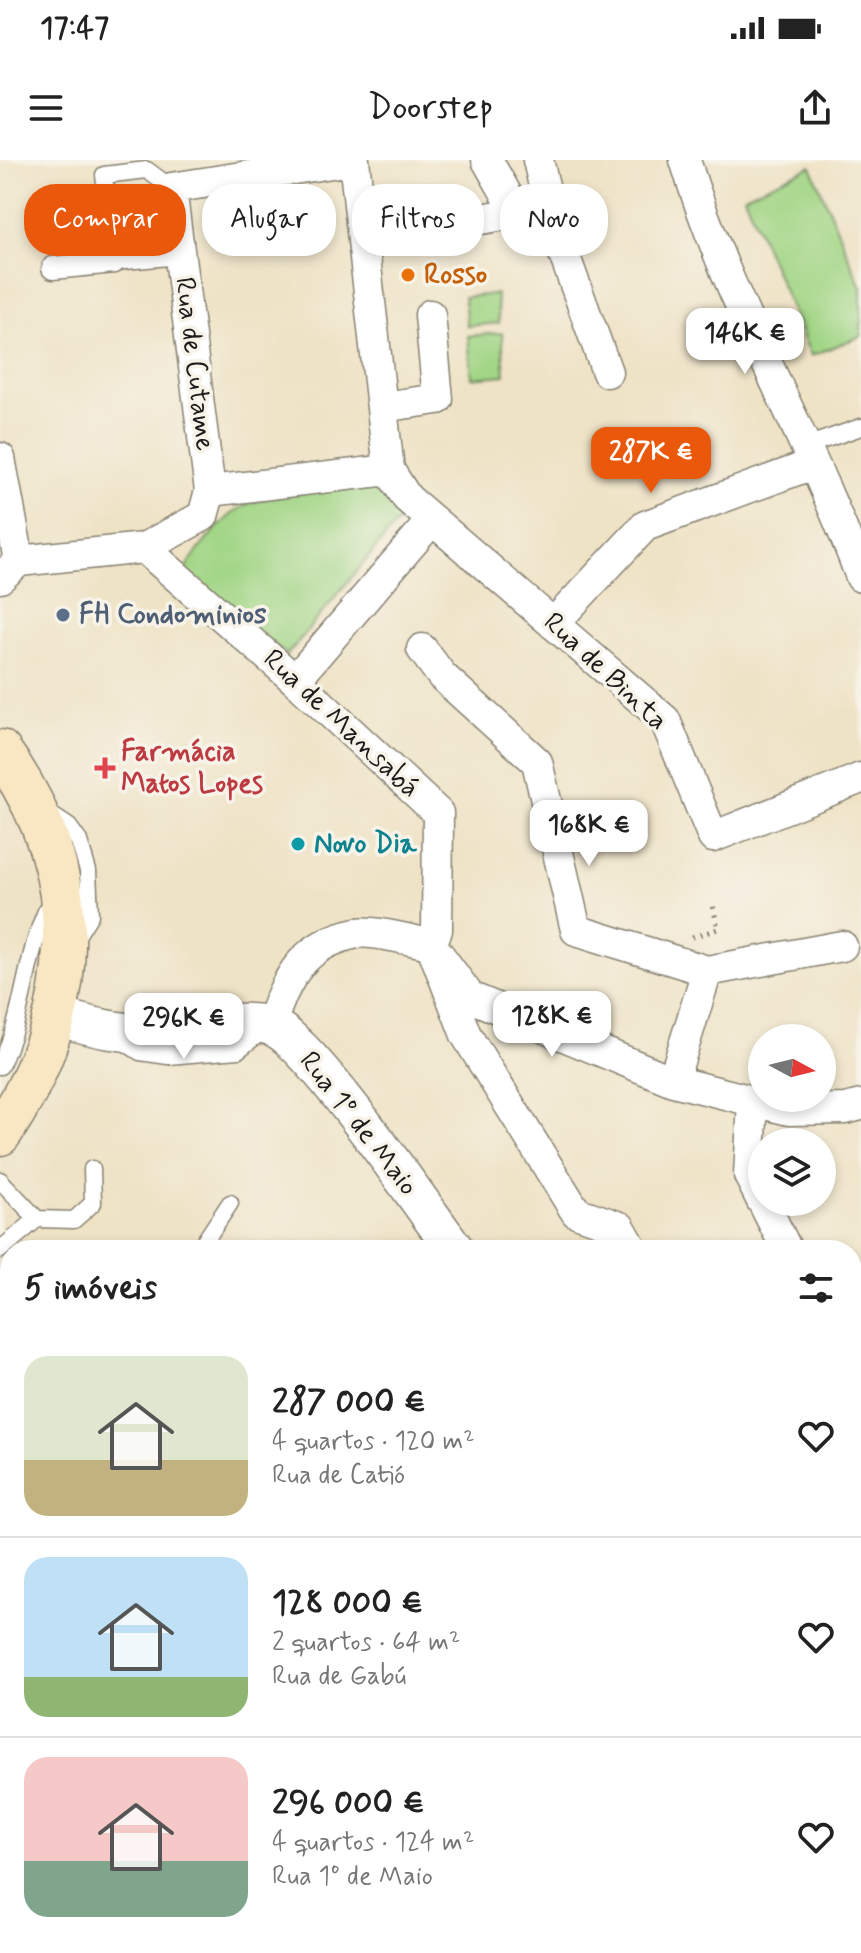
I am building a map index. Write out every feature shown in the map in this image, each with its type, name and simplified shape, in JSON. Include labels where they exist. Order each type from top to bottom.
[{"type":"main road","points":[[0,751],[33,803],[54,854],[60,885],[64,957],[56,1016],[36,1070],[0,1134]]},
{"type":"street","points":[[186,186],[352,160]]},
{"type":"street","name":"Rua de Binta","points":[[352,160],[389,470],[407,498],[665,720],[713,837],[861,778]]},
{"type":"street","points":[[487,160],[501,184]]},
{"type":"street","points":[[538,160],[544,184]]},
{"type":"street","points":[[685,160],[744,312],[832,501],[861,577]]},
{"type":"street","name":"Rua de Cutame","points":[[180,256],[206,504]]},
{"type":"street","points":[[565,256],[607,372]]},
{"type":"street","points":[[53,268],[114,262]]},
{"type":"street","points":[[382,407],[438,399],[430,315]]},
{"type":"street","points":[[553,624],[645,526],[810,455]]},
{"type":"street","points":[[0,458],[9,570],[144,548],[206,504],[389,470]]},
{"type":"street","points":[[295,680],[432,520]]},
{"type":"street","name":"Rua de Mansabá","points":[[144,548],[295,680],[438,813],[437,930],[431,944]]},
{"type":"street","points":[[422,649],[442,676],[537,762],[576,930],[707,971],[842,946]]},
{"type":"street","points":[[56,1016],[104,1030],[134,1033],[226,1025],[270,1026],[286,983],[307,953],[359,933],[431,944],[470,997],[673,1081],[748,1100]]},
{"type":"street","points":[[431,944],[466,1035],[576,1212],[620,1227],[627,1240]]},
{"type":"street","points":[[673,1081],[707,971]]},
{"type":"street","name":"Rua 1º de Maio","points":[[270,1026],[285,1034],[308,1056],[447,1240]]},
{"type":"street","points":[[836,1109],[861,1105]]},
{"type":"street","points":[[770,1216],[782,1240]]},
{"type":"lane","points":[[105,184],[104,175],[147,170],[166,184]]},
{"type":"lane","points":[[113,256],[114,262],[180,256]]},
{"type":"lane","points":[[810,455],[861,427]]},
{"type":"lane","points":[[33,803],[69,827],[79,841],[88,871],[90,915],[64,957]]},
{"type":"lane","points":[[0,1066],[18,1021],[37,927],[60,885]]},
{"type":"lane","points":[[12,1240],[37,1219],[74,1220],[93,1203],[92,1169]]},
{"type":"lane","points":[[0,1180],[37,1219]]},
{"type":"lane","points":[[206,1240],[230,1203]]},
{"type":"path","points":[[660,956],[697,934],[718,929],[712,901]]},
{"type":"green space","points":[[811,166],[861,287],[861,336],[811,356],[744,196]]},
{"type":"green space","points":[[496,294],[499,323],[467,326],[464,297]]},
{"type":"green space","points":[[502,333],[505,375],[472,378],[468,336]]},
{"type":"green space","points":[[390,485],[406,512],[287,655],[184,571],[210,536],[242,507],[292,494]]},
{"type":"place","name":"Rosso","points":[[408,275]]},
{"type":"place","name":"FH Condominios","points":[[63,615]]},
{"type":"place","name":"Farmácia Matos Lopes","points":[[105,768]]},
{"type":"place","name":"Novo Dia","points":[[298,844]]}]
